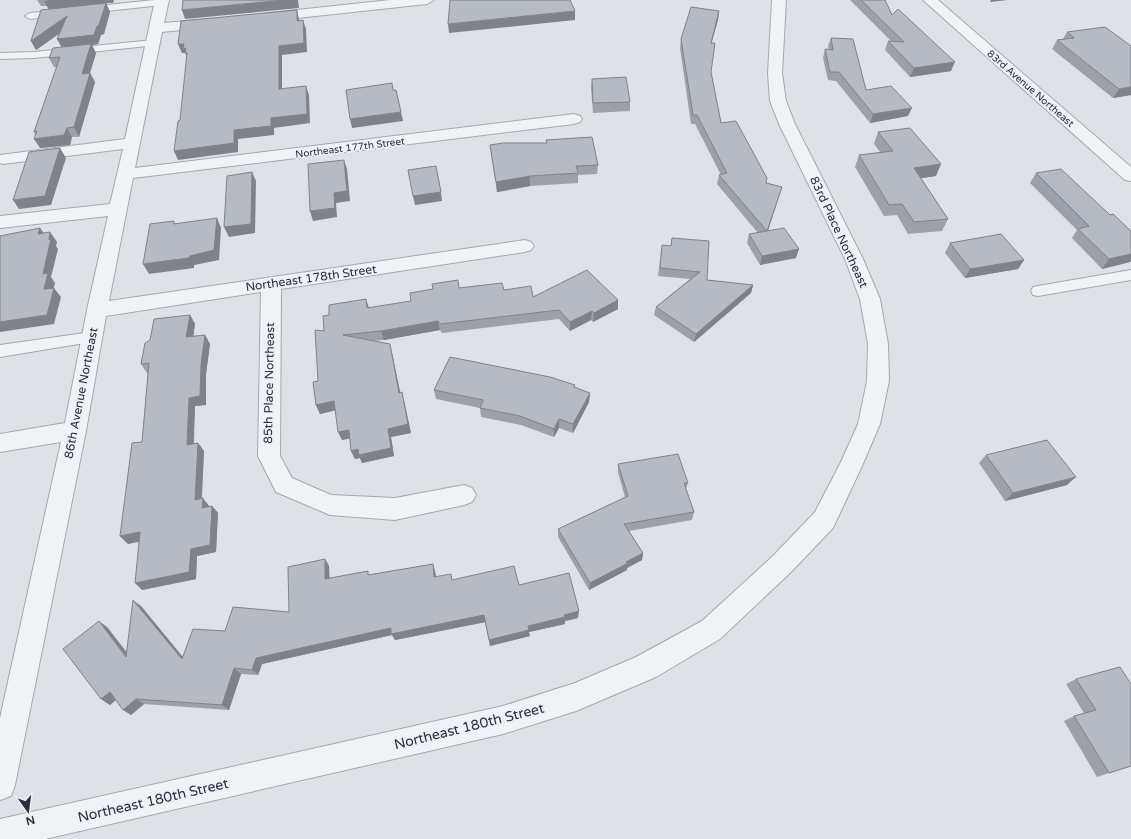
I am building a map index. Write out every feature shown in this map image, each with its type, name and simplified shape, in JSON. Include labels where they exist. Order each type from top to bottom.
[{"type":"street","points":[[257,18],[427,0]]},
{"type":"street","name":"83rd Place Northeast","points":[[779,0],[775,73],[778,101],[787,124],[854,259],[870,299],[878,344],[878,381],[869,424],[851,466]]},
{"type":"street","name":"83rd Avenue Northeast","points":[[930,0],[1131,176]]},
{"type":"street","name":"86th Avenue Northeast","points":[[0,785],[75,431],[97,310],[162,1]]},
{"type":"street","points":[[154,36],[226,21]]},
{"type":"street","name":"Northeast 177th Street","points":[[126,174],[574,120]]},
{"type":"street","points":[[3,159],[132,143]]},
{"type":"street","points":[[0,222],[119,209]]},
{"type":"street","name":"Northeast 178th Street","points":[[97,310],[525,246]]},
{"type":"street","name":"85th Place Northeast","points":[[270,284],[269,456],[284,485],[330,505],[395,509],[464,495]]},
{"type":"street","points":[[0,443],[75,431]]},
{"type":"street","name":"Northeast 180th Street","points":[[0,834],[502,720],[576,697],[646,667],[711,630],[782,564],[824,520],[851,466]]},
{"type":"lane","points":[[30,16],[162,1]]},
{"type":"lane","points":[[0,56],[34,55],[154,36]]},
{"type":"lane","points":[[1038,292],[1131,275]]},
{"type":"lane","points":[[0,352],[92,337]]},
{"type":"building","points":[[183,0],[284,0],[182,10]]},
{"type":"building","points":[[450,0],[570,0],[575,11],[448,24]]},
{"type":"building","points":[[861,0],[885,0],[892,15],[898,9],[955,62],[914,68],[888,41],[904,42]]},
{"type":"building","points":[[106,3],[94,35],[57,39],[67,16],[31,41],[41,10]]},
{"type":"building","points":[[691,7],[719,11],[711,43],[715,43],[711,72],[721,123],[736,121],[767,178],[766,183],[782,187],[767,231],[719,175],[727,173],[697,115],[693,115],[681,39]]},
{"type":"building","points":[[297,10],[297,21],[303,20],[304,43],[279,46],[279,89],[306,86],[307,114],[271,118],[271,126],[234,130],[234,143],[174,151],[178,121],[180,120],[187,53],[185,53],[186,48],[183,49],[184,44],[178,44],[181,21]]},
{"type":"building","points":[[1105,27],[1131,46],[1131,87],[1119,89],[1057,40],[1074,38],[1067,32]]},
{"type":"building","points":[[831,38],[853,39],[866,90],[891,86],[912,108],[873,114],[839,72],[830,72],[825,49],[833,50]]},
{"type":"building","points":[[91,44],[82,74],[90,73],[74,127],[67,128],[64,135],[34,139],[37,131],[34,132],[60,57],[49,58],[53,48]]},
{"type":"building","points":[[626,77],[630,102],[593,103],[592,79]]},
{"type":"building","points":[[392,83],[393,90],[396,90],[401,112],[350,119],[346,90]]},
{"type":"building","points":[[910,128],[941,164],[914,168],[948,219],[914,222],[902,204],[889,205],[859,155],[893,151],[878,132]]},
{"type":"building","points":[[592,137],[598,165],[576,166],[578,173],[530,176],[496,182],[490,145],[503,143],[547,143],[546,140]]},
{"type":"building","points":[[60,148],[45,196],[13,200],[29,152]]},
{"type":"building","points":[[344,160],[347,191],[334,193],[335,208],[310,211],[308,164]]},
{"type":"building","points":[[436,166],[441,192],[413,196],[408,170]]},
{"type":"building","points":[[1061,169],[1110,215],[1113,214],[1131,231],[1131,254],[1109,259],[1078,229],[1089,226],[1036,173]]},
{"type":"building","points":[[252,172],[251,224],[224,227],[227,176]]},
{"type":"building","points":[[217,218],[214,250],[190,256],[189,258],[143,264],[150,224],[174,221],[174,224]]},
{"type":"building","points":[[40,228],[38,234],[50,232],[49,240],[51,239],[43,274],[48,273],[44,289],[54,288],[47,315],[0,322],[0,236]]},
{"type":"building","points":[[784,228],[799,249],[762,256],[749,234]]},
{"type":"building","points":[[1001,234],[1024,260],[970,269],[950,243]]},
{"type":"building","points":[[672,238],[709,241],[707,280],[753,285],[696,334],[656,307],[700,272],[660,268],[662,245],[671,246]]},
{"type":"building","points":[[587,270],[618,300],[594,313],[592,311],[570,322],[559,310],[440,324],[438,321],[381,331],[343,335],[390,344],[399,393],[402,392],[408,424],[388,429],[391,448],[359,455],[358,449],[351,451],[349,430],[338,432],[334,401],[316,405],[313,382],[318,381],[315,330],[324,331],[323,316],[329,315],[329,305],[366,299],[367,308],[411,301],[410,293],[433,289],[432,284],[458,280],[459,288],[502,283],[504,290],[531,286],[533,297]]},
{"type":"building","points":[[190,315],[186,337],[205,335],[201,365],[200,396],[189,398],[187,445],[198,443],[195,500],[203,498],[202,508],[212,506],[210,545],[191,549],[189,572],[135,583],[140,532],[120,536],[132,443],[142,442],[149,363],[141,364],[145,343],[150,340],[154,319]]},
{"type":"building","points":[[450,357],[550,377],[575,385],[574,387],[590,393],[573,424],[559,419],[554,429],[520,416],[480,408],[483,400],[434,390]]},
{"type":"building","points":[[1047,440],[1076,477],[1013,493],[986,455]]},
{"type":"building","points":[[678,454],[688,483],[684,483],[694,512],[624,524],[643,553],[626,562],[628,563],[590,583],[558,529],[628,496],[618,464]]},
{"type":"building","points":[[325,559],[325,579],[368,571],[368,575],[433,564],[434,577],[451,574],[452,580],[514,566],[519,585],[569,573],[579,611],[564,615],[565,617],[528,626],[529,630],[489,640],[484,615],[391,634],[391,628],[256,658],[252,670],[234,668],[222,705],[136,699],[123,710],[110,692],[101,699],[63,649],[99,621],[126,657],[133,600],[182,659],[193,629],[225,631],[233,607],[289,612],[288,567]]},
{"type":"building","points":[[1120,667],[1131,684],[1131,766],[1109,773],[1074,716],[1096,710],[1076,679]]}]
